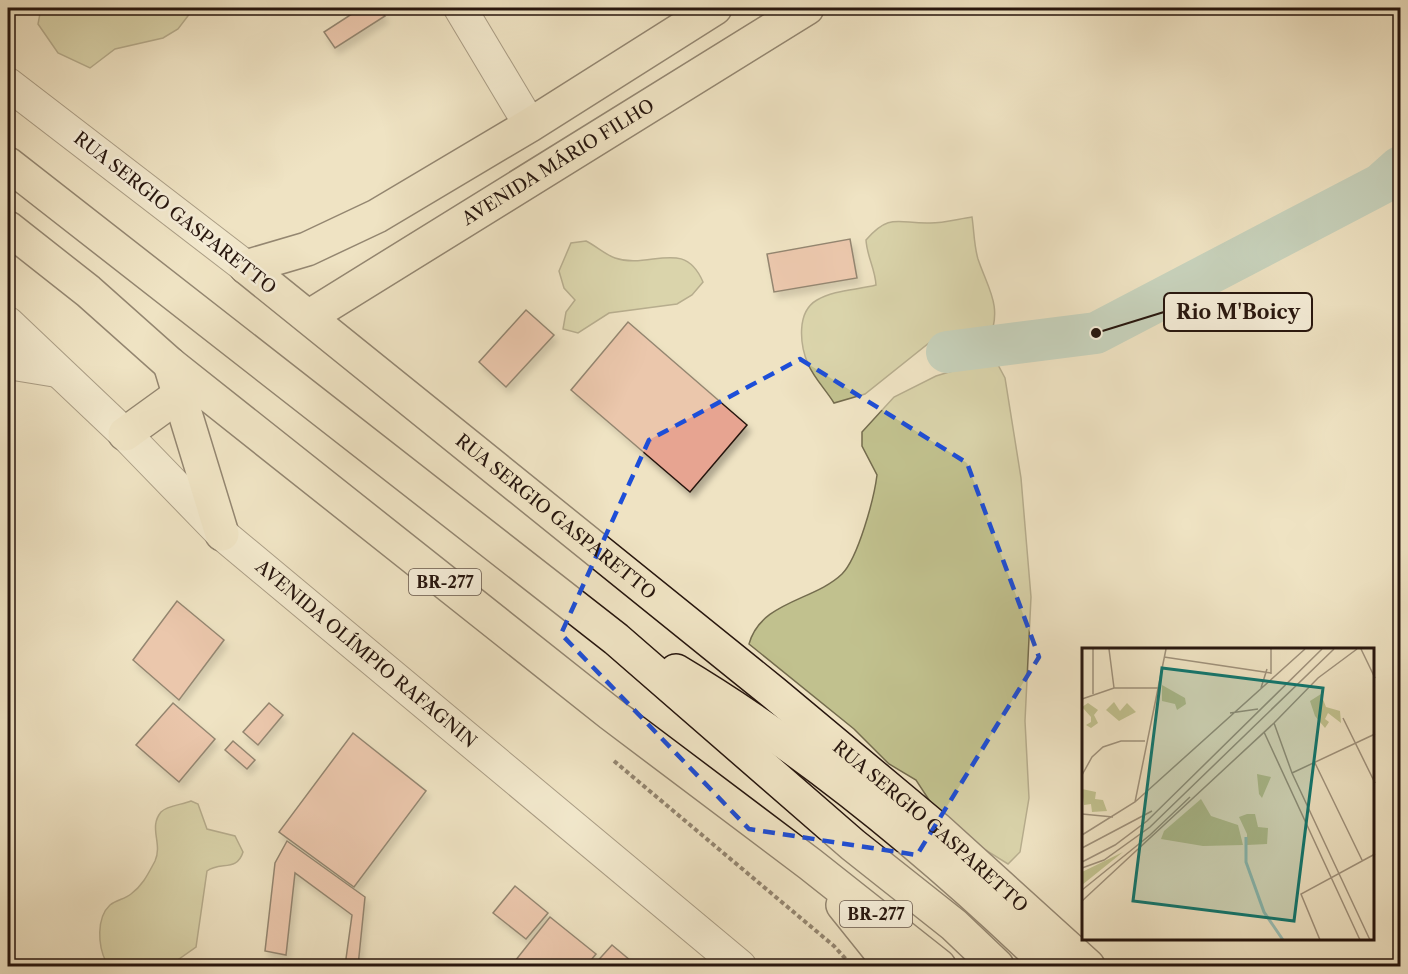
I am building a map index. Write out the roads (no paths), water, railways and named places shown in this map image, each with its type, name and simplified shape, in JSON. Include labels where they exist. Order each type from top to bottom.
[{"type":"main road","points":[[246,267],[307,249],[378,216],[530,125],[715,8]]},
{"type":"main road","name":"AVENIDA MÁRIO FILHO","points":[[310,316],[807,8]]},
{"type":"main road","name":"BR-277","points":[[8,164],[616,639],[854,845],[954,925],[997,966]]},
{"type":"main road","name":"BR-277","points":[[8,228],[88,291],[170,364],[611,714],[810,864],[939,966]]},
{"type":"main road","name":"RUA SERGIO GASPARETTO","points":[[246,267],[310,316],[938,830],[1088,966]]},
{"type":"main road","points":[[170,364],[222,534]]},
{"type":"main road","points":[[125,434],[179,395]]},
{"type":"main road","points":[[616,639],[672,668],[736,707],[858,800],[1004,922],[1050,966]]},
{"type":"main road","points":[[810,864],[892,966]]},
{"type":"street","points":[[460,8],[530,125]]},
{"type":"street","name":"RUA SERGIO GASPARETTO","points":[[8,84],[246,267]]},
{"type":"street","name":"AVENIDA OLÍMPIO RAFAGNIN","points":[[8,323],[125,434],[222,534],[740,966]]},
{"type":"street","points":[[8,363],[57,370]]},
{"type":"waterway","points":[[947,352],[1096,333],[1381,184],[1400,167]]},
{"type":"place","name":"Rio M'Boicy","points":[[1096,333]]}]
